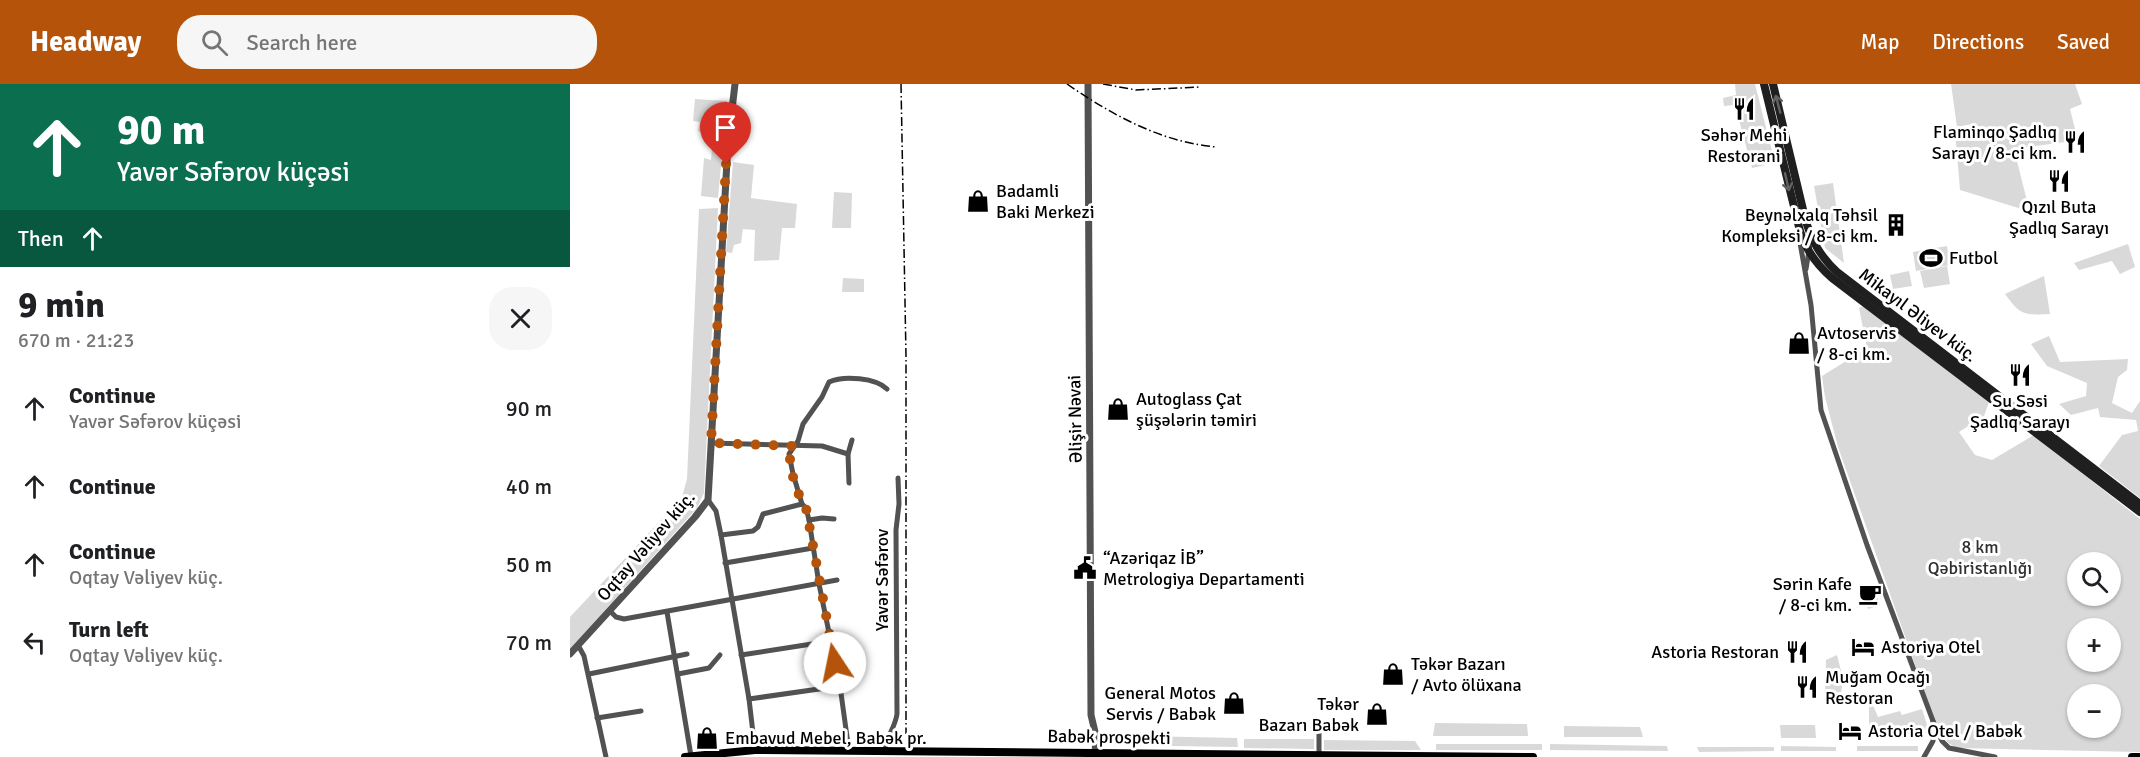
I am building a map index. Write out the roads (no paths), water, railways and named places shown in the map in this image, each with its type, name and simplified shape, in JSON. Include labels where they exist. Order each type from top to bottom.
[{"type":"main road","points":[[1764,84],[1796,219],[1809,252],[1817,264],[1832,278],[2140,513]]},
{"type":"main road","name":"Mikayıl Əliyev küç.","points":[[1773,84],[1811,238],[1822,257],[1837,272],[2140,504]]},
{"type":"main road","name":"Babək prospekti","points":[[688,757],[755,750],[1533,757]]},
{"type":"main road","points":[[2132,757],[2140,757]]},
{"type":"street","name":"Oqtay Vəliyev küç.","points":[[570,654],[708,500],[728,143],[735,84]]},
{"type":"street","name":"Əlişir Nəvai","points":[[1088,84],[1091,708],[1096,736],[1095,754]]},
{"type":"street","points":[[1796,219],[1811,305],[1821,410],[1867,545],[1942,741],[1953,750],[1995,757]]},
{"type":"street","points":[[1806,272],[1811,238]]},
{"type":"street","points":[[1806,272],[1811,264],[1817,264]]},
{"type":"street","points":[[849,751],[840,686],[806,508],[802,504],[789,458],[803,424],[822,397],[829,382],[842,378],[876,381],[887,389]]},
{"type":"street","points":[[849,483],[848,454],[852,440]]},
{"type":"street","points":[[711,443],[822,446],[848,454]]},
{"type":"street","name":"Yavər Səfərov","points":[[885,752],[886,741],[896,724],[897,714],[898,478]]},
{"type":"street","points":[[708,500],[716,511],[721,535],[749,699],[755,750]]},
{"type":"street","points":[[721,535],[753,531],[758,527],[763,514],[802,504]]},
{"type":"street","points":[[808,520],[834,519]]},
{"type":"street","points":[[725,563],[813,548]]},
{"type":"street","points":[[610,611],[624,619],[837,580]]},
{"type":"street","points":[[667,612],[678,674],[688,757]]},
{"type":"street","points":[[741,655],[831,640]]},
{"type":"street","points":[[578,645],[585,656],[606,757]]},
{"type":"street","points":[[589,674],[687,654]]},
{"type":"street","points":[[678,674],[709,668],[720,655]]},
{"type":"street","points":[[749,699],[840,686]]},
{"type":"street","points":[[597,718],[641,711]]},
{"type":"street","points":[[1924,757],[1932,741],[1933,721]]},
{"type":"street","points":[[1319,734],[1319,756]]},
{"type":"railway","points":[[901,84],[906,356],[906,734]]},
{"type":"railway","points":[[1067,84],[1138,125],[1176,139],[1216,147]]},
{"type":"railway","points":[[1103,84],[1136,90],[1201,87]]},
{"type":"place","name":"Səhər Mehi Restorani","points":[[1744,109]]},
{"type":"place","name":"Flaminqo Şadlıq Sarayı / 8-ci km.","points":[[2075,142]]},
{"type":"place","name":"Qızıl Buta Şadlıq Sarayı","points":[[2059,181]]},
{"type":"place","name":"Badamli Baki Merkezi","points":[[978,201]]},
{"type":"place","name":"Beynəlxalq Təhsil Kompleksi / 8-ci km.","points":[[1896,225]]},
{"type":"place","name":"Futbol","points":[[1931,258]]},
{"type":"place","name":"Avtoservis / 8-ci km.","points":[[1799,343]]},
{"type":"place","name":"Su Səsi Şadlıq Sarayı","points":[[2020,375]]},
{"type":"place","name":"Autoglass Çat şüşələrin təmiri","points":[[1118,409]]},
{"type":"place","name":"“Azəriqaz İB” Metrologiya Departamenti","points":[[1085,568]]},
{"type":"place","name":"Sərin Kafe / 8-ci km.","points":[[1870,594]]},
{"type":"place","name":"Astoriya Otel","points":[[1863,647]]},
{"type":"place","name":"Astoria Restoran","points":[[1797,652]]},
{"type":"place","name":"Təkər Bazarı / Avto ölüxana","points":[[1393,674]]},
{"type":"place","name":"Muğam Ocağı Restoran","points":[[1807,687]]},
{"type":"place","name":"General Motos Servis / Babək","points":[[1234,703]]},
{"type":"place","name":"Təkər Bazarı Babək","points":[[1377,714]]},
{"type":"place","name":"Astoria Otel / Babək","points":[[1850,731]]},
{"type":"place","name":"Embavud Mebel, Babək pr.","points":[[707,738]]},
{"type":"park label","name":"8 km Qəbiristanlığı","points":[[1980,557]]}]
